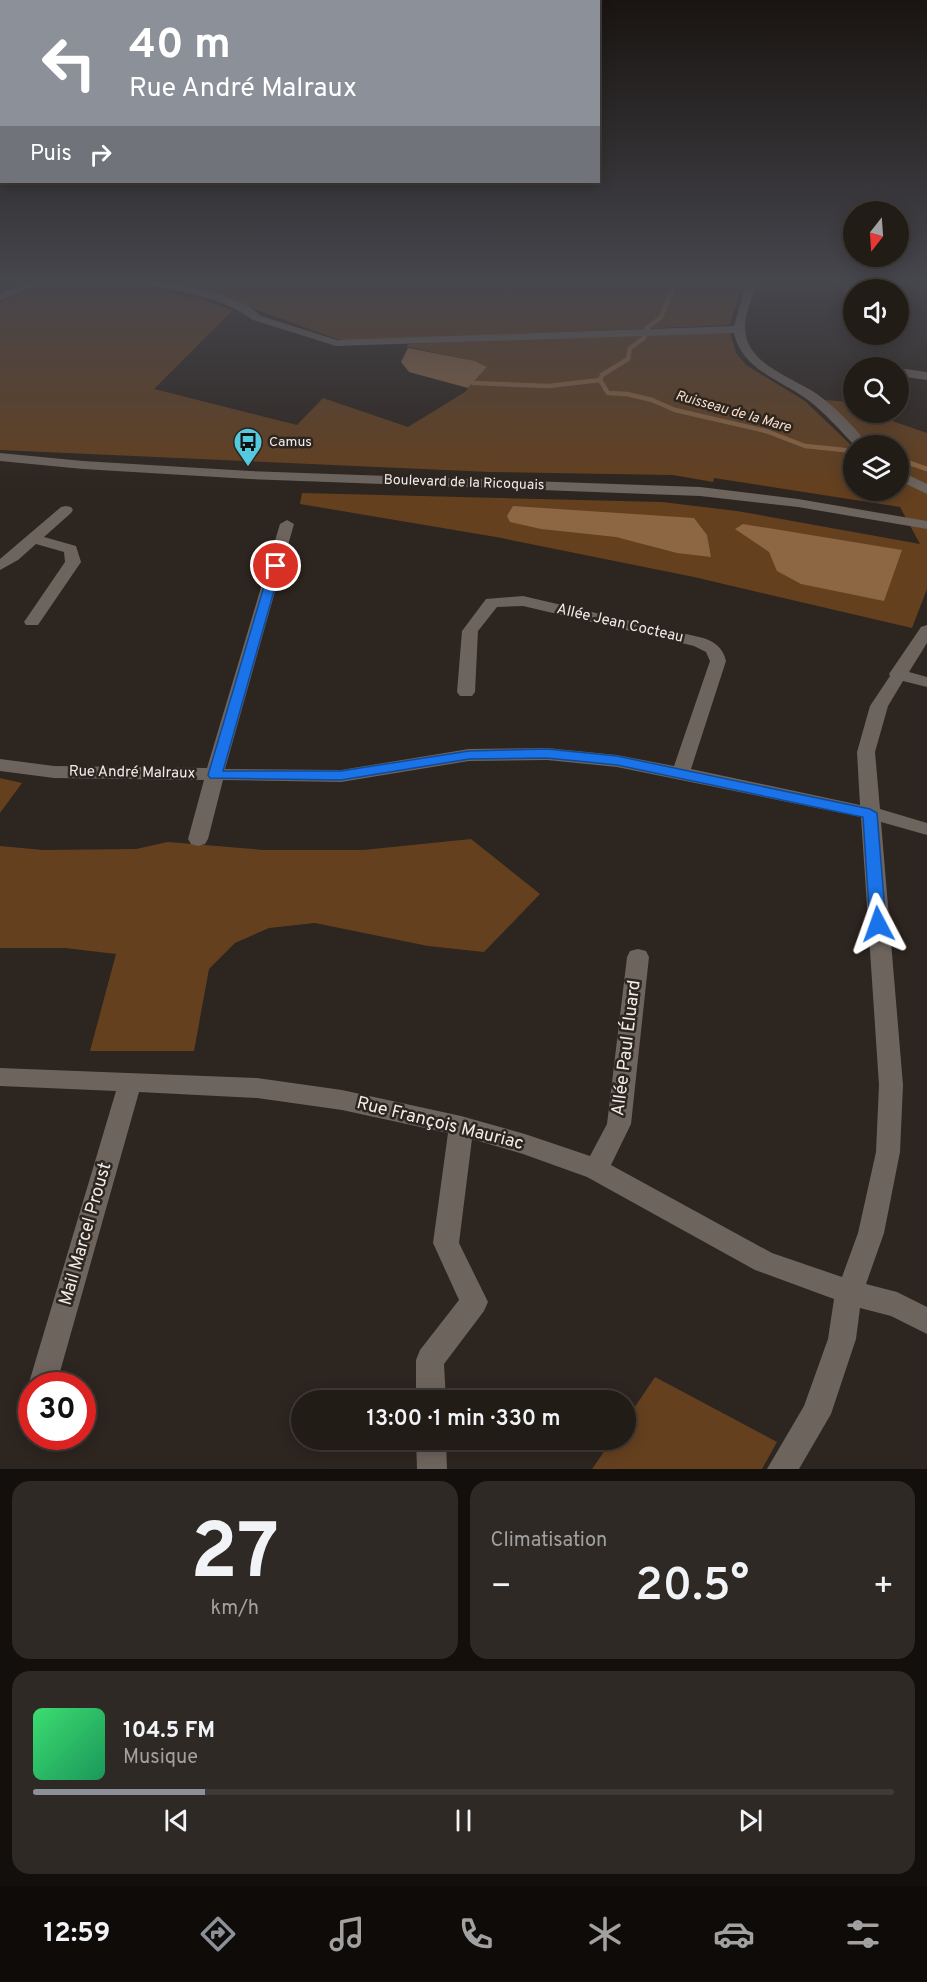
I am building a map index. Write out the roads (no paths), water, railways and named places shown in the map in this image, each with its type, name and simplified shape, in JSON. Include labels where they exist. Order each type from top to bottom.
[{"type":"street","points":[[748,350],[756,360],[812,397],[852,435]]},
{"type":"street","points":[[909,374],[927,376]]},
{"type":"street","name":"Boulevard de la Ricoquais","points":[[0,457],[191,473],[669,489],[751,498],[927,525]]},
{"type":"street","points":[[909,480],[927,490]]},
{"type":"street","points":[[0,565],[13,557],[66,510]]},
{"type":"street","points":[[198,839],[287,524]]},
{"type":"street","points":[[32,622],[73,562],[71,549],[33,539]]},
{"type":"street","name":"Allée Jean Cocteau","points":[[466,692],[470,631],[492,602],[523,601],[699,642],[711,647],[717,653],[718,661],[681,773]]},
{"type":"street","points":[[782,1469],[816,1414],[842,1339],[849,1292],[860,1268],[871,1233],[888,1152],[891,1085],[866,752],[879,706],[897,674],[927,630]]},
{"type":"street","points":[[897,674],[927,682]]},
{"type":"street","name":"Rue André Malraux","points":[[0,765],[54,772],[341,776],[469,755],[547,754],[617,761],[681,773],[870,813],[927,829]]},
{"type":"street","name":"Allée Paul Éluard","points":[[596,1169],[619,1124],[638,957]]},
{"type":"street","name":"Rue François Mauriac","points":[[0,1077],[257,1088],[342,1100],[461,1126],[525,1144],[596,1169],[764,1262],[849,1292],[897,1305],[927,1321]]},
{"type":"street","name":"Mail Marcel Proust","points":[[46,1372],[130,1083]]},
{"type":"street","points":[[431,1390],[430,1360],[474,1302],[446,1243],[461,1126]]},
{"type":"street","points":[[431,1450],[432,1469]]},
{"type":"waterway","name":"Ruisseau de la Mare","points":[[600,380],[602,375],[628,359],[630,350]]},
{"type":"waterway","points":[[473,383],[549,386],[600,380]]},
{"type":"waterway","name":"Ruisseau de la Mare","points":[[600,380],[608,393],[627,394],[652,400],[675,410],[766,431],[805,446],[843,450]]},
{"type":"waterway","name":"Ruisseau de la Mare","points":[[909,463],[927,469]]},
{"type":"place","name":"Camus","points":[[248,468]]}]
